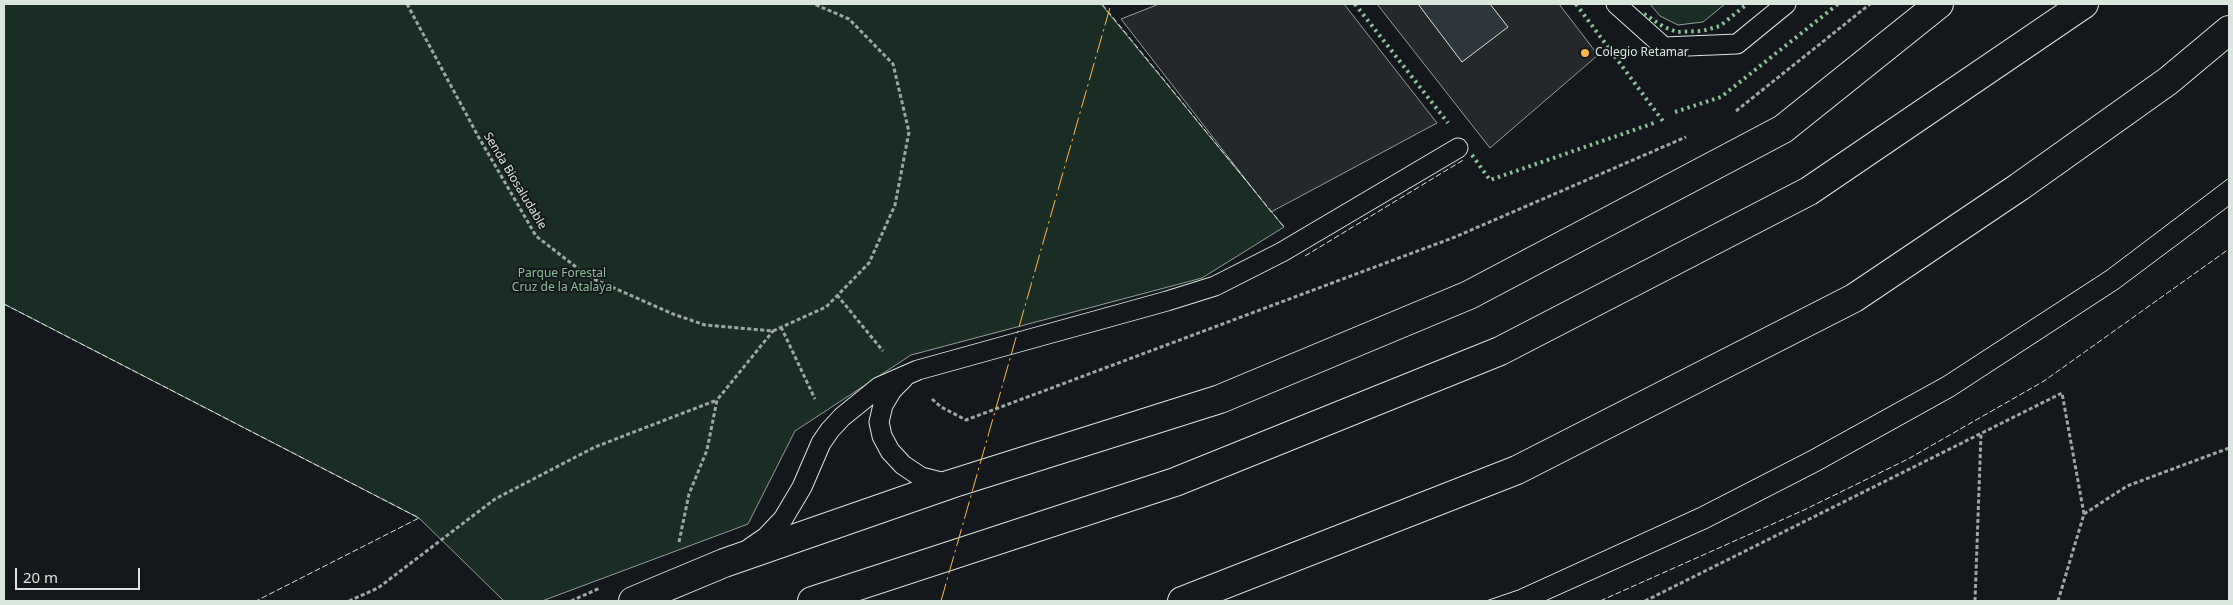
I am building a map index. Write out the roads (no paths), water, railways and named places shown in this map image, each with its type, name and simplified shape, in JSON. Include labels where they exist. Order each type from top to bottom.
[{"type":"highway","points":[[634,601],[724,563],[951,484],[1220,399],[1469,295],[1784,129],[1939,4]]},
{"type":"highway","points":[[812,601],[1176,482],[1500,351],[1809,191],[2084,4]]},
{"type":"highway","points":[[1182,601],[1517,470],[1854,298],[2019,187],[2160,87],[2229,30]]},
{"type":"lane","points":[[1616,4],[1664,47],[1737,44],[1786,4]]},
{"type":"lane","points":[[724,563],[766,537],[783,520],[802,487],[821,443],[842,417],[880,387],[909,374],[1167,302],[1215,286],[1282,252],[1458,148]]},
{"type":"lane","points":[[909,374],[892,390],[884,405],[879,422],[882,436],[890,451],[903,465],[920,477],[951,484]]},
{"type":"tram line","points":[[1486,601],[1518,590],[1698,508],[1809,451],[1943,377],[2106,271],[2229,178]]},
{"type":"tram line","points":[[1545,601],[1708,528],[1819,471],[1954,396],[2118,289],[2229,206]]},
{"type":"place","name":"Colegio Retamar","points":[[1585,53]]},
{"type":"park label","name":"Parque Forestal Cruz de la Atalaya","points":[[562,281]]}]
